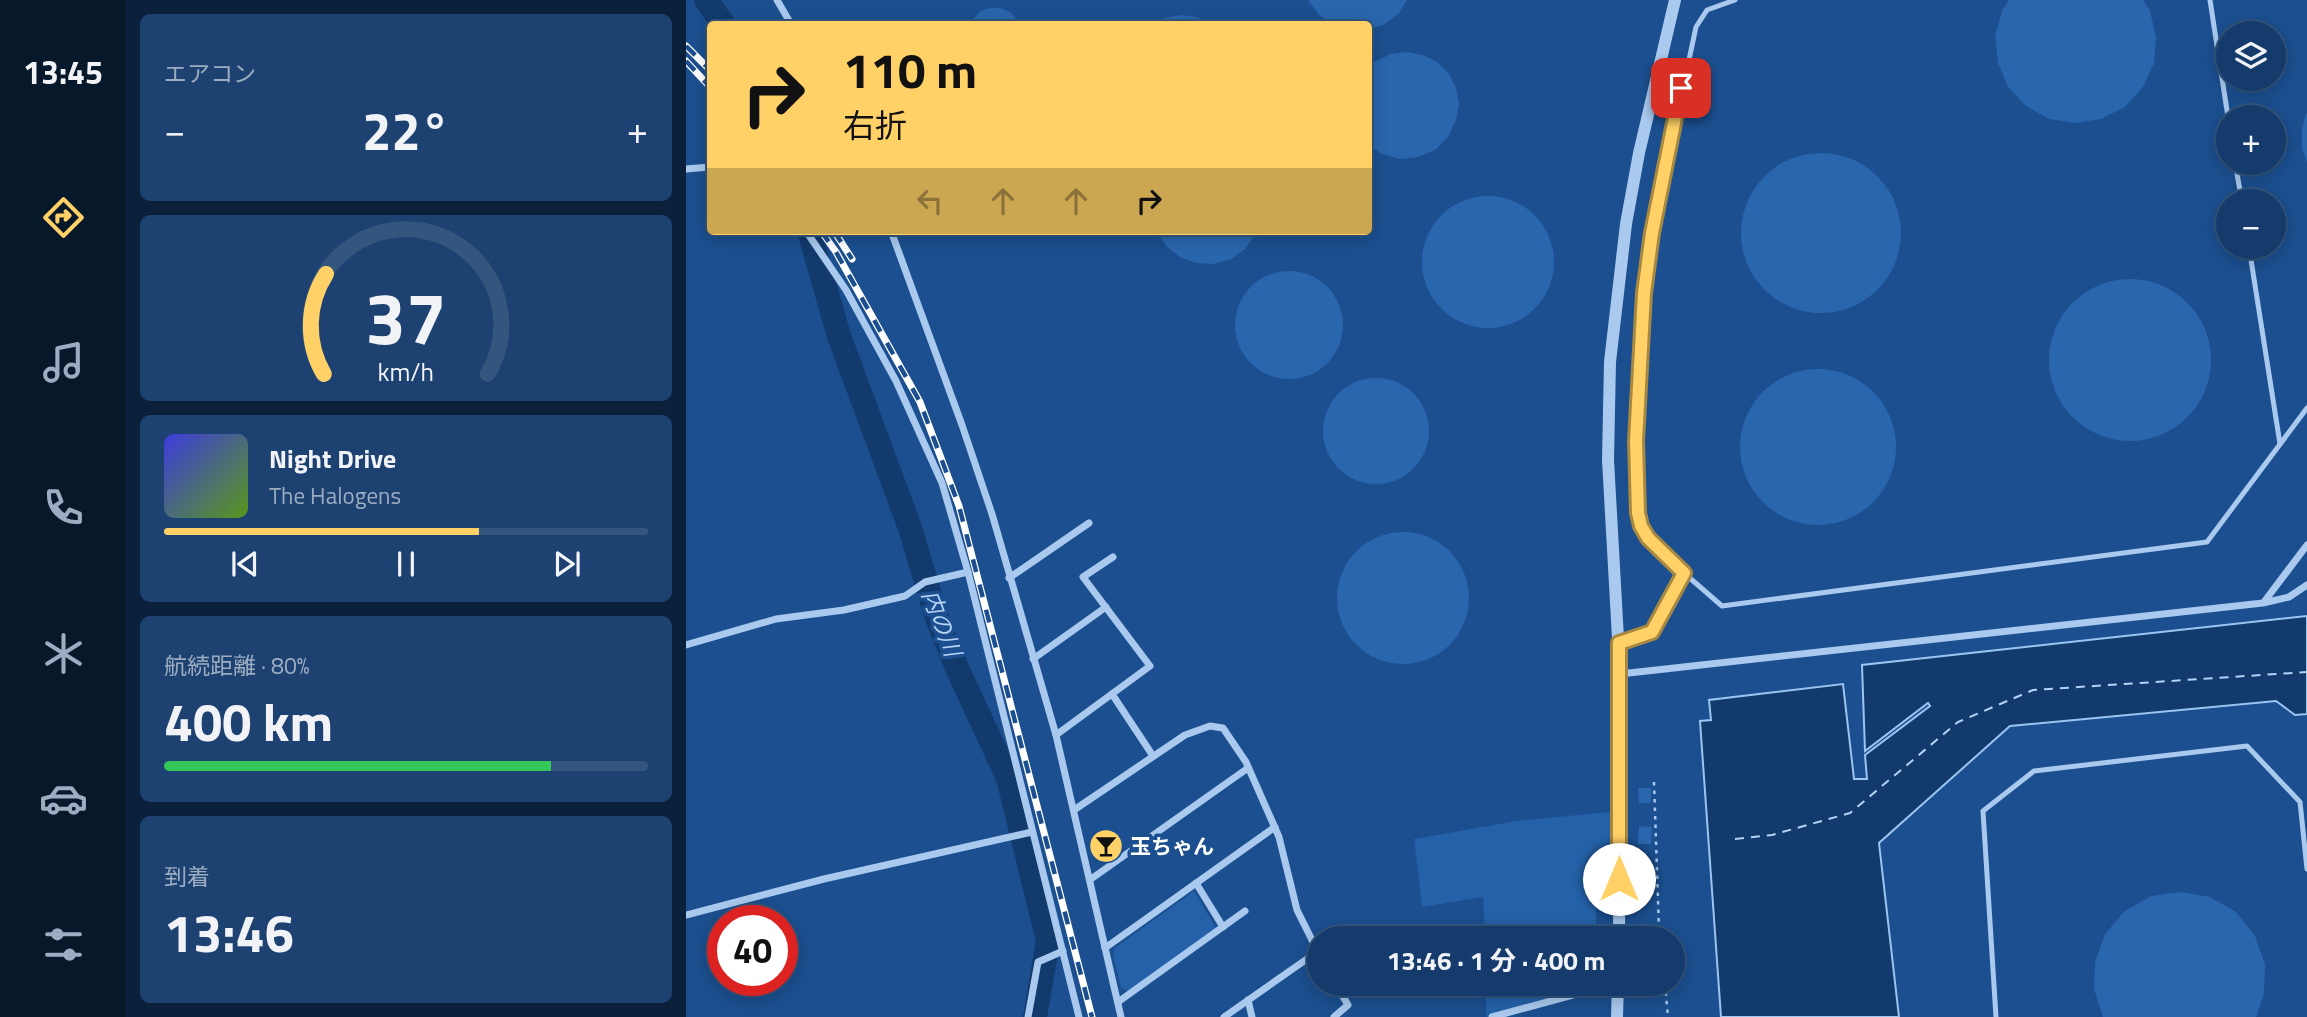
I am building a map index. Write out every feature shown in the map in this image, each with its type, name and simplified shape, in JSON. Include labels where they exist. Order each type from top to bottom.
[{"type":"street","points":[[777,0],[789,21]]},
{"type":"street","points":[[1619,926],[1620,674],[1608,460],[1608,407],[1613,327],[1630,200],[1675,0]]},
{"type":"street","points":[[686,169],[707,167]]},
{"type":"street","points":[[809,235],[846,290],[896,382],[942,483],[968,572],[1079,1017]]},
{"type":"street","points":[[892,235],[992,514],[1056,735],[1121,1017]]},
{"type":"street","points":[[1009,578],[1089,523]]},
{"type":"street","points":[[2263,603],[2307,545]]},
{"type":"street","points":[[1056,735],[1150,666],[1083,577],[1113,557]]},
{"type":"street","points":[[686,645],[776,619],[844,610],[905,596],[925,582],[968,572]]},
{"type":"street","points":[[1620,674],[2263,603],[2289,597],[2307,585]]},
{"type":"street","points":[[1033,659],[1106,607]]},
{"type":"street","points":[[1112,694],[1153,756]]},
{"type":"street","points":[[1074,810],[1185,735],[1218,726],[1223,728],[1248,768],[1275,827],[1283,847],[1297,910],[1307,931]]},
{"type":"street","points":[[1091,879],[1248,768]]},
{"type":"street","points":[[1105,948],[1275,827]]},
{"type":"street","points":[[686,915],[824,879],[1032,831]]},
{"type":"street","points":[[1196,883],[1223,927]]},
{"type":"street","points":[[1118,1002],[1245,911]]},
{"type":"street","points":[[1028,1017],[1038,962],[1063,951]]},
{"type":"street","points":[[1224,1017],[1307,961]]},
{"type":"street","points":[[1334,1017],[1348,1005],[1343,996]]},
{"type":"street","points":[[1492,1017],[1569,996]]},
{"type":"street","points":[[1617,1017],[1618,996]]},
{"type":"street","points":[[1248,1000],[1252,1017]]},
{"type":"lane","points":[[1735,0],[1707,10],[1696,27],[1652,233],[1644,293],[1636,441],[1638,513],[1641,526],[1648,538],[1722,606],[2207,542],[2307,408]]},
{"type":"lane","points":[[2210,0],[2226,105]]},
{"type":"lane","points":[[2251,259],[2280,444]]},
{"type":"lane","points":[[1619,643],[1652,632],[1684,573]]},
{"type":"lane","points":[[1996,1017],[1983,811],[2034,771],[2247,746],[2300,802],[2307,869]]},
{"type":"path","points":[[1654,782],[1659,926]]},
{"type":"path","points":[[1666,996],[1668,1017]]},
{"type":"shaded area","points":[[2307,616],[2307,714],[2295,715],[2276,701],[2010,726],[1879,843],[1899,1017],[1721,1017],[1700,721],[1711,720],[1709,700],[1843,684],[1854,779],[1867,779],[1865,755],[1930,706],[1928,703],[1865,751],[1862,665]]},
{"type":"shaded area","points":[[1619,811],[1619,852],[1596,853],[1596,926],[1484,926],[1483,897],[1422,907],[1414,839],[1516,821]]},
{"type":"shaded area","points":[[1194,891],[1216,928],[1129,992],[1121,988],[1113,954],[1115,948]]},
{"type":"shaded area","points":[[1486,996],[1566,996],[1486,1017]]},
{"type":"building","points":[[1308,0],[1407,0],[1399,13],[1385,24],[1372,29],[1372,21],[1328,21],[1319,15]]},
{"type":"building","points":[[2009,0],[2143,0],[2150,11],[2156,37],[2154,63],[2143,87],[2125,107],[2101,119],[2075,123],[2049,119],[2026,106],[2008,87],[1998,63],[1995,36],[2002,11]]},
{"type":"building","points":[[1000,8],[1010,12],[1018,21],[971,21],[981,11]]},
{"type":"building","points":[[1181,15],[1206,21],[1158,21]]},
{"type":"building","points":[[1407,52],[1423,55],[1437,62],[1449,74],[1456,88],[1459,104],[1456,120],[1448,137],[1435,150],[1418,157],[1400,159],[1382,154],[1372,148],[1372,64],[1391,54]]},
{"type":"building","points":[[2306,114],[2307,162],[2302,149],[2302,129]]},
{"type":"building","points":[[1821,153],[1852,159],[1878,176],[1895,202],[1901,233],[1895,264],[1878,290],[1852,307],[1821,313],[1790,307],[1764,290],[1747,264],[1741,233],[1747,202],[1764,176],[1790,159]]},
{"type":"building","points":[[1488,196],[1513,201],[1534,216],[1549,237],[1554,262],[1549,287],[1534,308],[1513,323],[1488,328],[1463,323],[1442,308],[1427,287],[1422,262],[1427,237],[1442,216],[1463,201]]},
{"type":"building","points":[[1159,235],[1254,235],[1245,249],[1231,259],[1214,264],[1196,263],[1180,257],[1166,246]]},
{"type":"building","points":[[1289,271],[1310,275],[1327,287],[1339,304],[1343,325],[1339,346],[1327,363],[1310,375],[1289,379],[1268,375],[1251,363],[1239,346],[1235,325],[1239,304],[1251,287],[1268,275]]},
{"type":"building","points":[[2130,279],[2161,285],[2188,302],[2205,329],[2211,360],[2205,391],[2188,418],[2161,435],[2130,441],[2099,435],[2072,418],[2055,391],[2049,360],[2055,329],[2072,302],[2099,285]]},
{"type":"building","points":[[1818,369],[1848,375],[1873,392],[1890,417],[1896,447],[1890,477],[1873,502],[1848,519],[1818,525],[1788,519],[1763,502],[1746,477],[1740,447],[1746,417],[1763,392],[1788,375]]},
{"type":"building","points":[[1376,378],[1396,382],[1413,394],[1425,411],[1429,431],[1425,451],[1413,468],[1396,480],[1376,484],[1356,480],[1339,468],[1327,451],[1323,431],[1327,411],[1339,394],[1356,382]]},
{"type":"building","points":[[1403,532],[1428,537],[1449,552],[1464,573],[1469,598],[1464,623],[1449,644],[1428,659],[1403,664],[1378,659],[1357,644],[1342,623],[1337,598],[1342,573],[1357,552],[1378,537]]},
{"type":"building","points":[[1638,788],[1651,788],[1651,803],[1639,803]]},
{"type":"building","points":[[1639,826],[1652,827],[1651,844],[1638,844]]},
{"type":"building","points":[[2181,892],[2210,897],[2236,912],[2255,936],[2265,964],[2264,994],[2256,1017],[2103,1017],[2094,989],[2095,962],[2105,934],[2125,911],[2151,896]]},
{"type":"waterway","name":"内の川","points":[[706,0],[721,21]]},
{"type":"waterway","name":"内の川","points":[[810,235],[839,336],[910,528],[936,615],[957,668],[1008,778],[1048,941],[1035,1017]]},
{"type":"ferry route","points":[[1735,839],[1772,835],[1850,813],[1958,722],[2033,690],[2307,672]]},
{"type":"railway","points":[[686,46],[706,66]]},
{"type":"railway","points":[[686,61],[707,84]]},
{"type":"railway","points":[[824,235],[920,402],[959,506],[1092,1017]]},
{"type":"railway","points":[[837,235],[852,259]]},
{"type":"place","name":"玉ちゃん","points":[[1106,846]]},
{"type":"route","points":[[1619,879],[1619,643],[1652,632],[1684,573],[1648,538],[1641,526],[1638,513],[1636,441],[1644,293],[1652,233],[1681,88]]}]
